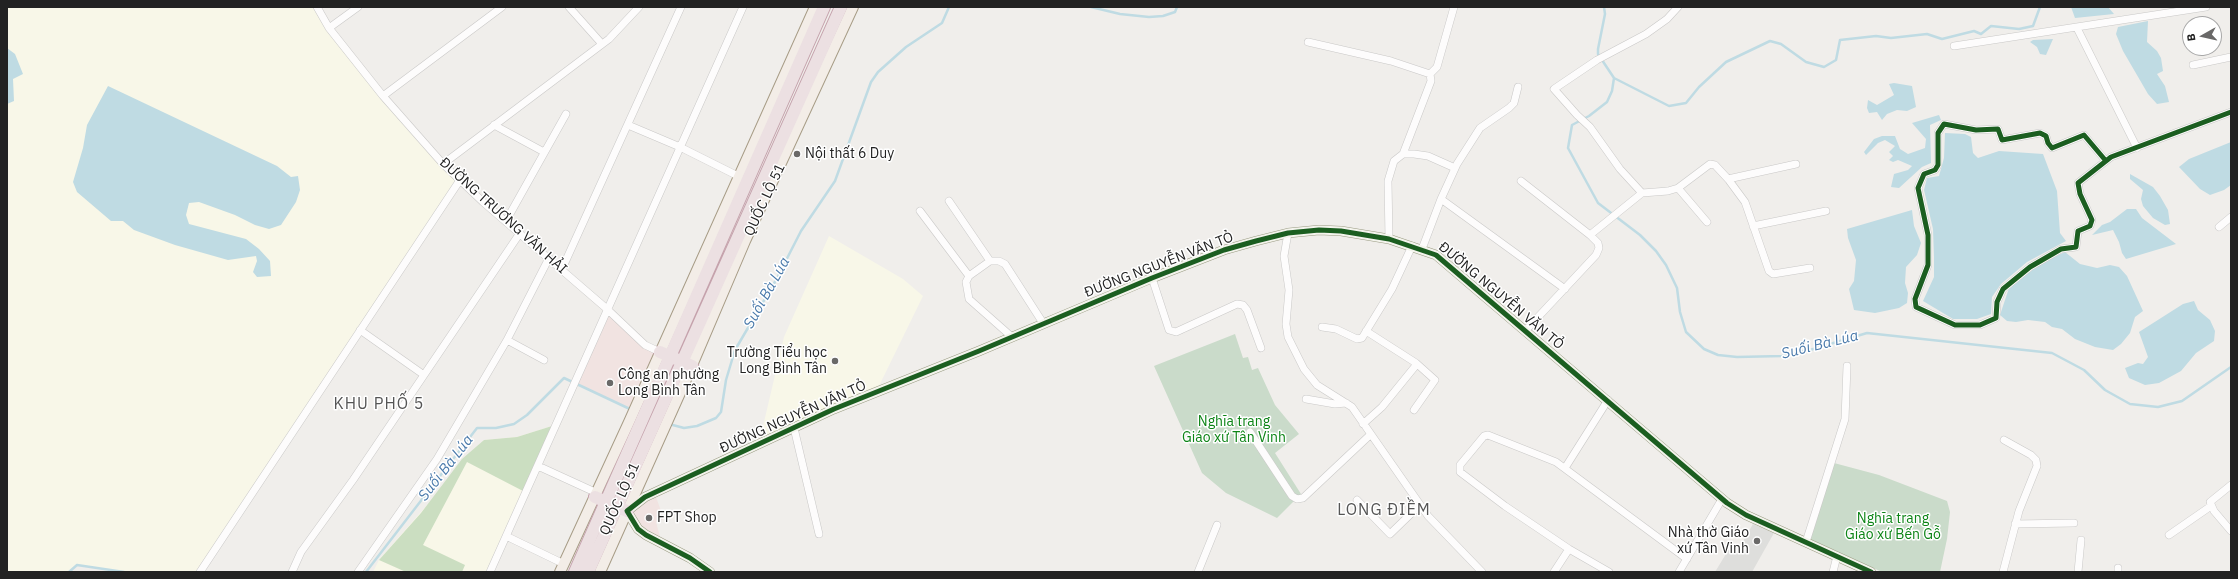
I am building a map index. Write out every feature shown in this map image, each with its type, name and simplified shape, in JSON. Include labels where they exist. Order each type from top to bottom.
[{"type":"highway","name":"QUỐC LỘ 51","points":[[574,572],[599,497],[634,424],[743,179],[824,7]]},
{"type":"highway","name":"QUỐC LỘ 51","points":[[588,572],[622,509],[665,415],[816,76],[841,7]]},
{"type":"highway","points":[[664,354],[687,364]]},
{"type":"highway","points":[[599,497],[622,509]]},
{"type":"main road","name":"QUỐC LỘ 51","points":[[743,179],[815,7]]},
{"type":"main road","name":"QUỐC LỘ 51","points":[[816,76],[853,7]]},
{"type":"main road","name":"QUỐC LỘ 51","points":[[562,568],[599,497]]},
{"type":"main road","name":"QUỐC LỘ 51","points":[[600,572],[622,509]]},
{"type":"street","name":"ĐƯỜNG TRƯƠNG VĂN HẢI","points":[[317,7],[329,28],[383,96],[443,164],[607,309],[645,345],[664,354]]},
{"type":"street","points":[[329,28],[358,7]]},
{"type":"street","points":[[383,96],[502,7]]},
{"type":"street","points":[[569,7],[602,44]]},
{"type":"street","points":[[443,164],[602,44],[639,7]]},
{"type":"street","points":[[562,269],[681,7]]},
{"type":"street","points":[[490,572],[743,7]]},
{"type":"street","points":[[1430,74],[1437,67],[1454,7]]},
{"type":"street","points":[[1642,192],[1620,168],[1590,127],[1554,89],[1597,60],[1646,34],[1667,19],[1678,7]]},
{"type":"street","points":[[1954,46],[2206,7]]},
{"type":"street","points":[[2077,28],[2137,148]]},
{"type":"street","points":[[1308,42],[1391,61],[1430,74]]},
{"type":"street","points":[[2193,65],[2231,57]]},
{"type":"street","points":[[1389,239],[1390,170],[1394,161],[1403,154],[1431,80],[1430,74]]},
{"type":"street","points":[[1422,249],[1441,199],[1455,168],[1480,128],[1514,103],[1518,87]]},
{"type":"street","points":[[2106,161],[2084,135],[2052,148],[2048,143],[2046,136],[2040,133],[2002,140],[1998,129],[1976,130],[1944,124],[1938,133],[1938,165],[1935,170],[1924,174],[1918,188],[1928,235],[1928,265],[1915,299],[1916,307],[1956,326],[1980,325],[1996,318],[1997,302],[2003,289],[2036,263],[2061,249],[2076,247],[2078,231],[2090,226],[2092,220],[2080,194],[2078,183],[2106,161],[2231,112]]},
{"type":"street","points":[[506,221],[566,114]]},
{"type":"street","points":[[494,125],[544,152]]},
{"type":"street","points":[[628,125],[680,147],[743,179]]},
{"type":"street","points":[[1403,154],[1428,156],[1455,168]]},
{"type":"street","points":[[1590,235],[1642,192],[1668,191],[1678,188],[1710,164],[1715,165],[1728,179],[1745,202],[1771,273],[1810,268]]},
{"type":"street","points":[[1728,179],[1796,164]]},
{"type":"street","points":[[200,572],[460,180]]},
{"type":"street","points":[[1521,181],[1590,235],[1598,243],[1599,248],[1596,255],[1525,331]]},
{"type":"street","points":[[1678,188],[1707,222]]},
{"type":"street","points":[[1441,199],[1565,289]]},
{"type":"street","points":[[949,201],[990,261]]},
{"type":"street","points":[[920,211],[969,276]]},
{"type":"street","points":[[1753,226],[1826,211]]},
{"type":"street","points":[[2219,227],[2231,218]]},
{"type":"street","name":"ĐƯỜNG NGUYỄN VĂN TỎ","points":[[622,509],[834,409],[1012,337],[1152,278],[1224,250],[1288,233],[1319,230],[1341,231],[1389,239],[1436,255],[1608,400],[1722,499],[1746,515],[1871,572]]},
{"type":"street","points":[[292,572],[302,552],[520,233]]},
{"type":"street","points":[[1288,233],[1284,256],[1289,290],[1286,324],[1288,337],[1304,369],[1317,386],[1352,407],[1420,505],[1442,532],[1482,572]]},
{"type":"street","points":[[1322,327],[1336,330],[1358,339],[1362,338],[1392,289],[1412,246]]},
{"type":"street","points":[[358,572],[434,464],[507,340],[549,258]]},
{"type":"street","points":[[1012,337],[969,299],[966,282],[969,276],[990,261],[999,261],[1005,264],[1043,323]]},
{"type":"street","points":[[1152,278],[1170,330],[1176,332],[1237,304],[1243,305],[1247,310],[1261,348]]},
{"type":"street","points":[[360,330],[424,375]]},
{"type":"street","points":[[1366,332],[1417,364],[1435,380],[1414,410]]},
{"type":"street","points":[[507,340],[544,360]]},
{"type":"street","points":[[1363,424],[1382,407],[1417,364]]},
{"type":"street","points":[[1806,542],[1845,419],[1847,403],[1847,366]]},
{"type":"street","points":[[1306,399],[1335,404],[1346,403]]},
{"type":"street","points":[[1565,468],[1608,400]]},
{"type":"street","points":[[794,428],[819,534]]},
{"type":"street","points":[[1250,432],[1292,496],[1297,499],[1303,498],[1370,435]]},
{"type":"street","points":[[1609,572],[1569,549],[1505,506],[1467,478],[1459,470],[1460,465],[1488,434],[1556,462],[1686,559]]},
{"type":"street","points":[[2003,572],[2015,524],[2037,466],[2036,460],[2031,455],[2004,440]]},
{"type":"street","points":[[538,466],[599,497]]},
{"type":"street","points":[[2231,485],[2210,502],[2211,506],[2231,531]]},
{"type":"street","points":[[1679,572],[1722,499]]},
{"type":"street","points":[[1357,500],[1390,534],[1420,505]]},
{"type":"street","points":[[2169,535],[2211,506]]},
{"type":"street","points":[[622,509],[638,529],[646,535],[704,570]]},
{"type":"street","points":[[2015,524],[2074,523]]},
{"type":"street","points":[[1198,572],[1217,525]]},
{"type":"street","points":[[506,536],[562,568]]},
{"type":"street","points":[[2078,572],[2081,540]]},
{"type":"street","points":[[1554,572],[1569,549]]},
{"type":"street","points":[[1833,572],[1837,556]]},
{"type":"shaded area","points":[[7,7],[314,7],[456,180],[197,572],[124,572],[78,565],[69,572],[7,572]]},
{"type":"shaded area","name":"Trường Tiểu học Long Bình Tân","points":[[829,236],[903,279],[923,296],[879,386],[831,405],[760,439],[784,337]]},
{"type":"shaded area","points":[[608,314],[655,353],[630,409],[578,384]]},
{"type":"shaded area","points":[[552,426],[486,572],[373,572],[379,560],[484,440],[517,437]]},
{"type":"shaded area","name":"FPT Shop","points":[[656,497],[664,519],[656,522],[660,537],[641,526],[632,512],[647,501]]},
{"type":"shaded area","name":"Nhà thờ Giáo xứ Tân Vinh","points":[[1753,524],[1774,533],[1752,572],[1715,572],[1729,549],[1736,553]]},
{"type":"green space","name":"Nghĩa trang Giáo xứ Tân Vinh","points":[[1235,334],[1243,358],[1248,357],[1252,370],[1258,368],[1275,405],[1299,434],[1275,453],[1301,494],[1277,518],[1226,493],[1202,473],[1154,366]]},
{"type":"green space","points":[[552,426],[523,491],[467,462],[423,545],[465,565],[462,572],[406,572],[379,560],[421,513],[462,459],[484,440],[517,437]]},
{"type":"green space","name":"Nghĩa trang Giáo xứ Bến Gỗ","points":[[1834,463],[1879,475],[1947,501],[1950,512],[1947,539],[1940,572],[1882,572],[1810,539]]},
{"type":"water","points":[[2071,7],[2108,7],[2114,14],[2075,18]]},
{"type":"water","points":[[2148,21],[2147,42],[2157,51],[2161,58],[2163,71],[2157,74],[2165,86],[2169,102],[2157,104],[2148,94],[2123,51],[2116,34],[2118,27]]},
{"type":"water","points":[[2053,39],[2046,55],[2040,54],[2037,47],[2030,42],[2033,40]]},
{"type":"water","points":[[7,48],[15,54],[23,74],[13,79],[14,101],[7,104]]},
{"type":"water","points":[[1894,83],[1912,86],[1916,107],[1907,111],[1897,110],[1887,114],[1882,120],[1877,112],[1869,113],[1867,108],[1868,100],[1877,105],[1894,95],[1889,84]]},
{"type":"water","points":[[108,86],[277,166],[291,177],[298,176],[300,190],[296,202],[281,225],[269,229],[255,225],[235,215],[199,202],[189,203],[186,215],[189,224],[246,239],[259,249],[270,261],[271,276],[257,277],[253,272],[257,261],[256,256],[228,260],[175,245],[134,230],[123,221],[111,221],[77,192],[73,182],[83,148],[87,125]]},
{"type":"water","points":[[1939,115],[1941,120],[1930,125],[1931,163],[1922,167],[1899,188],[1891,187],[1894,174],[1908,170],[1912,166],[1898,160],[1893,162],[1889,160],[1893,156],[1889,152],[1895,146],[1885,140],[1878,143],[1866,155],[1864,152],[1874,139],[1882,136],[1895,136],[1900,149],[1908,154],[1925,148],[1926,139],[1912,123]]},
{"type":"water","points":[[1945,133],[1965,134],[1971,137],[1973,153],[1978,158],[1999,151],[2043,154],[2057,191],[2060,233],[2066,241],[2027,262],[2001,284],[1992,297],[1991,314],[1977,319],[1953,319],[1923,301],[1934,277],[1933,229],[1924,190],[1927,178],[1939,176],[1944,158]]},
{"type":"water","points":[[2231,142],[2231,185],[2224,190],[2210,195],[2200,189],[2179,167],[2189,159]]},
{"type":"water","points":[[2130,174],[2153,187],[2168,210],[2170,224],[2165,225],[2153,218],[2143,206],[2141,199],[2143,190],[2130,179]]},
{"type":"water","points":[[2127,209],[2136,209],[2142,218],[2176,244],[2126,259],[2113,230],[2092,235],[2102,225],[2110,222]]},
{"type":"water","points":[[1912,210],[1914,226],[1921,243],[1917,255],[1906,267],[1905,283],[1908,293],[1907,303],[1899,308],[1875,313],[1854,310],[1849,289],[1854,281],[1856,260],[1848,238],[1847,229]]},
{"type":"water","points":[[2065,252],[2080,264],[2097,268],[2110,265],[2119,267],[2127,276],[2143,311],[2135,317],[2130,333],[2121,344],[2113,350],[2095,347],[2075,339],[2062,329],[2052,327],[2045,322],[2028,320],[2016,322],[2007,321],[2000,315],[2010,285],[2047,260]]},
{"type":"water","points":[[2194,301],[2198,310],[2210,320],[2215,331],[2214,341],[2196,353],[2181,371],[2159,383],[2145,385],[2129,378],[2125,368],[2138,363],[2143,364],[2148,357],[2139,332],[2183,304]]},
{"type":"waterway","name":"Suối Bà Lúa","points":[[669,424],[684,428],[697,426],[716,418],[721,412],[726,380],[735,350],[776,280],[801,231],[835,181],[871,82],[878,72],[906,47],[942,23],[949,7]]},
{"type":"waterway","name":"Suối Bà Lúa","points":[[1091,7],[1120,14],[1149,17],[1163,16],[1175,12],[1177,7]]},
{"type":"waterway","name":"Suối Bà Lúa","points":[[1604,7],[1605,14],[1598,54],[1614,78],[1612,91],[1607,102],[1589,116],[1572,125],[1568,148],[1598,203],[1640,235],[1656,251],[1666,265],[1677,288],[1680,312],[1686,332],[1704,349],[1718,355],[1737,357],[1782,356],[1810,350],[1867,333],[2052,353],[2084,370],[2105,390],[2130,404],[2158,407],[2182,401],[2231,367]]},
{"type":"waterway","points":[[1614,78],[1669,106],[1686,103],[1699,87],[1726,62],[1770,41],[1781,44],[1806,62],[1824,67],[1836,60],[1840,40],[1876,36],[1891,38],[1927,34],[1942,39],[1974,31],[1981,34],[1991,26],[2019,29],[2033,26],[2040,7]]},
{"type":"waterway","name":"Suối Bà Lúa","points":[[366,572],[477,428],[496,428],[514,424],[527,415],[564,378],[632,410]]},
{"type":"waterway","name":"Suối Bà Lúa","points":[[69,572],[77,565],[124,572]]},
{"type":"cycle path","points":[[2106,161],[2084,135],[2052,148],[2048,143],[2046,136],[2040,133],[2002,140],[1998,129],[1976,130],[1944,124],[1938,133],[1938,165],[1935,170],[1924,174],[1918,188],[1928,235],[1928,265],[1915,299],[1916,307],[1955,325],[1980,325],[1996,318],[1997,302],[2003,289],[2030,267],[2061,249],[2076,247],[2078,231],[2090,226],[2092,220],[2080,194],[2078,183],[2111,157],[2231,112]]},
{"type":"cycle path","points":[[710,572],[690,558],[646,535],[638,529],[627,511],[645,497],[834,409],[979,351],[1152,278],[1224,250],[1288,233],[1319,230],[1341,231],[1389,239],[1436,255],[1727,503],[1746,515],[1871,572]]},
{"type":"place","name":"Nội thất 6 Duy","points":[[797,154]]},
{"type":"place","name":"Trường Tiểu học Long Bình Tân","points":[[835,361]]},
{"type":"place","name":"Công an phường Long Bình Tân","points":[[610,383]]},
{"type":"place","name":"FPT Shop","points":[[649,518]]},
{"type":"place","name":"Nhà thờ Giáo xứ Tân Vinh","points":[[1757,541]]},
{"type":"district","name":"KHU PHỐ 5","points":[[379,404]]},
{"type":"district","name":"LONG ĐIỀM","points":[[1384,510]]}]
